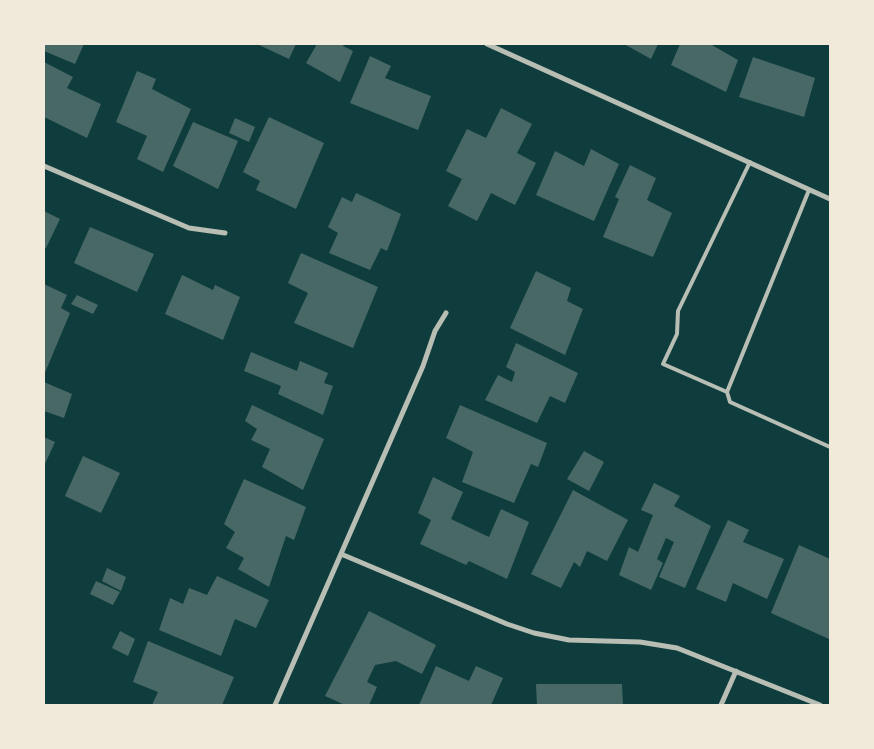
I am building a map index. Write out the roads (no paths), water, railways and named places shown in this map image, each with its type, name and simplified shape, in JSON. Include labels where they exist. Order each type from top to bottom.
[{"type":"street","points":[[487,44],[830,199]]},
{"type":"street","points":[[44,166],[189,228],[225,233]]},
{"type":"street","points":[[275,705],[423,366],[435,331],[446,313]]},
{"type":"street","points":[[341,554],[507,624],[534,633],[569,640],[640,642],[677,648],[820,705]]},
{"type":"street","points":[[721,705],[736,670]]},
{"type":"lane","points":[[727,392],[663,364],[677,334],[678,311],[750,162]]},
{"type":"lane","points":[[809,190],[727,392],[730,402],[830,446]]}]
